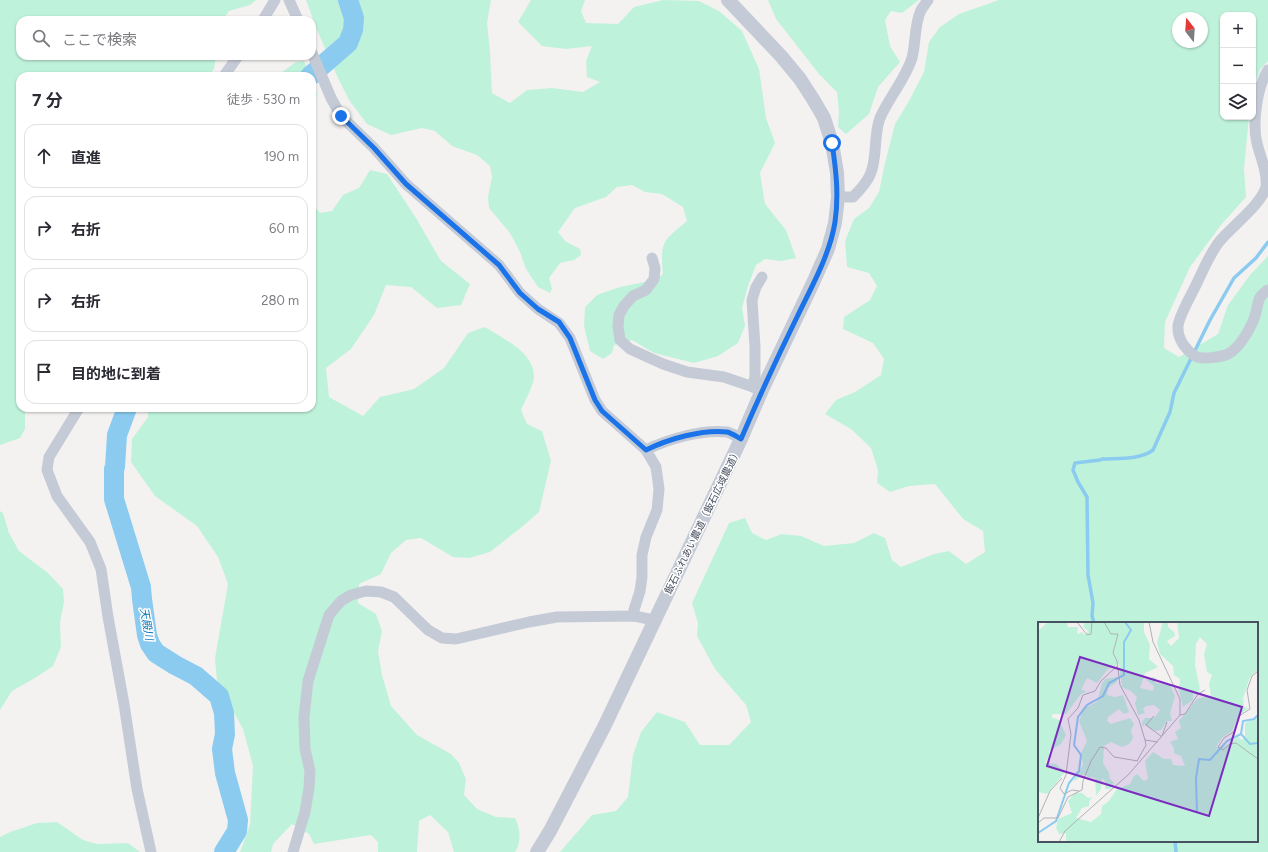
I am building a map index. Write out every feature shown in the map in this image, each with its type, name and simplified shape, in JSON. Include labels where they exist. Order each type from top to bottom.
[{"type":"street","points":[[265,16],[275,0]]},
{"type":"street","points":[[289,0],[296,16]]},
{"type":"street","name":"飯石ふれあい農道（飯石広域農道）","points":[[537,852],[550,831],[604,727],[741,439],[758,389],[812,285],[828,249],[835,223],[838,197],[837,173],[832,143],[824,118],[800,79],[781,56],[728,0]]},
{"type":"street","points":[[838,197],[853,197],[862,188],[870,175],[874,158],[876,131],[880,118],[904,78],[912,58],[921,10],[928,0]]},
{"type":"street","points":[[227,72],[235,60]]},
{"type":"street","points":[[315,60],[331,98],[341,116],[374,148],[406,184],[499,265],[520,293],[538,309],[559,322],[570,338],[595,400],[602,411],[646,450],[656,467],[659,489],[657,510],[646,537],[642,555],[642,577],[640,591],[634,610],[634,616]]},
{"type":"street","points":[[1268,70],[1261,86],[1254,122],[1256,142],[1266,171],[1266,187],[1258,201],[1219,242],[1207,260],[1178,326],[1181,341],[1187,350],[1198,358],[1211,358],[1228,354],[1244,340],[1256,313],[1258,301],[1262,294],[1268,290]]},
{"type":"street","points":[[652,258],[655,268],[654,279],[646,290],[633,296],[624,306],[619,315],[618,326],[620,340],[630,350],[663,364],[687,372],[705,373],[724,377],[758,389]]},
{"type":"street","points":[[758,389],[755,376],[752,300],[756,287],[762,278]]},
{"type":"street","points":[[77,412],[49,457],[47,470],[57,496],[90,542],[101,569],[137,789],[151,852]]},
{"type":"street","points":[[646,450],[662,443],[704,432],[729,432],[741,439]]},
{"type":"street","points":[[293,852],[305,812],[309,788],[310,772],[305,749],[304,717],[308,681],[329,615],[341,601],[351,595],[366,591],[381,592],[394,597],[428,630],[442,638],[456,639],[528,622],[557,617],[634,616],[654,620]]},
{"type":"green space","points":[[0,0],[256,0],[250,5],[229,11],[226,16],[16,16],[16,60],[215,60],[214,69],[211,72],[16,72],[16,412],[25,412],[25,429],[20,438],[0,445]]},
{"type":"green space","points":[[306,0],[491,0],[487,23],[492,93],[510,103],[527,90],[552,88],[583,92],[600,82],[587,77],[586,61],[592,46],[566,49],[542,46],[518,22],[531,0],[585,0],[581,11],[586,23],[618,24],[634,7],[663,0],[699,1],[719,11],[742,31],[759,69],[766,118],[775,143],[760,173],[765,204],[786,230],[796,258],[781,261],[765,259],[756,265],[742,308],[745,326],[738,343],[718,356],[694,363],[654,353],[632,340],[614,345],[612,353],[603,359],[590,351],[584,326],[585,307],[597,295],[620,287],[655,280],[663,274],[662,255],[665,243],[673,233],[687,221],[683,207],[662,194],[645,192],[632,185],[617,187],[606,197],[575,208],[558,232],[565,241],[580,249],[581,255],[574,260],[560,263],[549,278],[552,289],[550,293],[538,287],[526,269],[520,252],[510,233],[489,208],[488,197],[492,177],[490,166],[477,155],[452,146],[435,131],[422,128],[391,135],[367,124],[349,100],[317,30],[316,16],[312,16]]},
{"type":"green space","points":[[768,0],[919,0],[902,13],[891,11],[885,20],[890,46],[900,62],[878,87],[869,114],[846,134],[838,127],[839,112],[837,92],[819,74],[776,19]]},
{"type":"green space","points":[[999,0],[1268,0],[1268,61],[1260,70],[1256,80],[1256,12],[1220,12],[1220,120],[1249,120],[1244,169],[1246,197],[1221,225],[1190,267],[1165,322],[1164,348],[1179,357],[1218,334],[1228,305],[1250,275],[1268,256],[1268,852],[560,852],[592,815],[616,811],[628,797],[633,755],[641,732],[657,712],[685,722],[700,745],[729,745],[751,722],[746,705],[715,669],[697,636],[698,623],[692,603],[729,523],[745,518],[752,533],[766,540],[782,534],[801,536],[824,546],[854,543],[874,533],[885,538],[892,560],[901,567],[934,554],[949,551],[966,564],[985,552],[983,531],[963,519],[935,484],[909,486],[890,492],[877,483],[878,470],[871,448],[851,429],[825,414],[836,400],[855,392],[881,375],[884,359],[873,343],[843,329],[844,317],[870,300],[877,286],[869,273],[847,267],[845,241],[854,219],[869,208],[879,192],[895,124],[924,72],[929,42],[940,27],[959,14]]},
{"type":"green space","points":[[304,61],[308,72],[282,72],[296,62]]},
{"type":"green space","points":[[370,170],[387,174],[416,218],[441,261],[470,284],[461,305],[437,308],[411,287],[386,285],[374,315],[351,349],[326,368],[329,397],[363,416],[380,397],[414,389],[444,368],[468,333],[485,327],[517,347],[524,354],[533,369],[534,378],[531,389],[521,410],[527,424],[542,431],[551,461],[539,512],[490,552],[469,558],[453,557],[421,538],[406,540],[391,553],[381,574],[359,584],[358,603],[376,614],[382,631],[378,651],[382,675],[391,706],[417,735],[451,754],[459,763],[466,779],[464,795],[477,809],[496,817],[515,818],[520,835],[519,844],[515,852],[454,852],[448,832],[430,815],[419,821],[417,852],[378,852],[378,842],[371,835],[314,844],[309,834],[292,824],[273,844],[271,852],[240,852],[250,825],[253,766],[243,729],[217,682],[215,658],[228,584],[218,557],[197,526],[155,496],[131,462],[132,439],[148,417],[148,412],[316,412],[316,208],[320,213],[332,211],[343,195],[359,188]]},
{"type":"green space","points":[[0,511],[3,513],[9,533],[19,551],[48,573],[63,589],[64,602],[60,622],[61,647],[53,666],[12,691],[0,710]]},
{"type":"green space","points":[[57,822],[83,840],[97,844],[128,843],[140,852],[0,852],[0,837],[37,823]]},
{"type":"waterway","name":"天殿川","points":[[315,72],[348,43],[353,30],[354,18],[348,0]]},
{"type":"waterway","points":[[1094,622],[1092,616],[1093,603],[1088,575],[1087,497],[1073,470],[1075,463],[1102,459],[1135,457],[1153,450],[1170,412],[1174,393],[1210,320],[1234,278],[1256,258],[1268,242]]},
{"type":"waterway","name":"天殿川","points":[[126,412],[117,435],[114,469],[114,499],[141,587],[147,635],[150,644],[156,653],[196,676],[219,696],[224,713],[225,734],[222,749],[225,773],[238,820],[237,831],[224,852]]},
{"type":"waterway","points":[[1175,842],[1176,852]]},
{"type":"route","points":[[341,116],[374,148],[406,184],[499,265],[520,293],[538,309],[559,322],[570,338],[595,400],[602,411],[646,450],[655,445],[704,432],[729,432],[741,439],[762,390],[828,249],[835,223],[838,197],[837,173],[832,143]]}]
